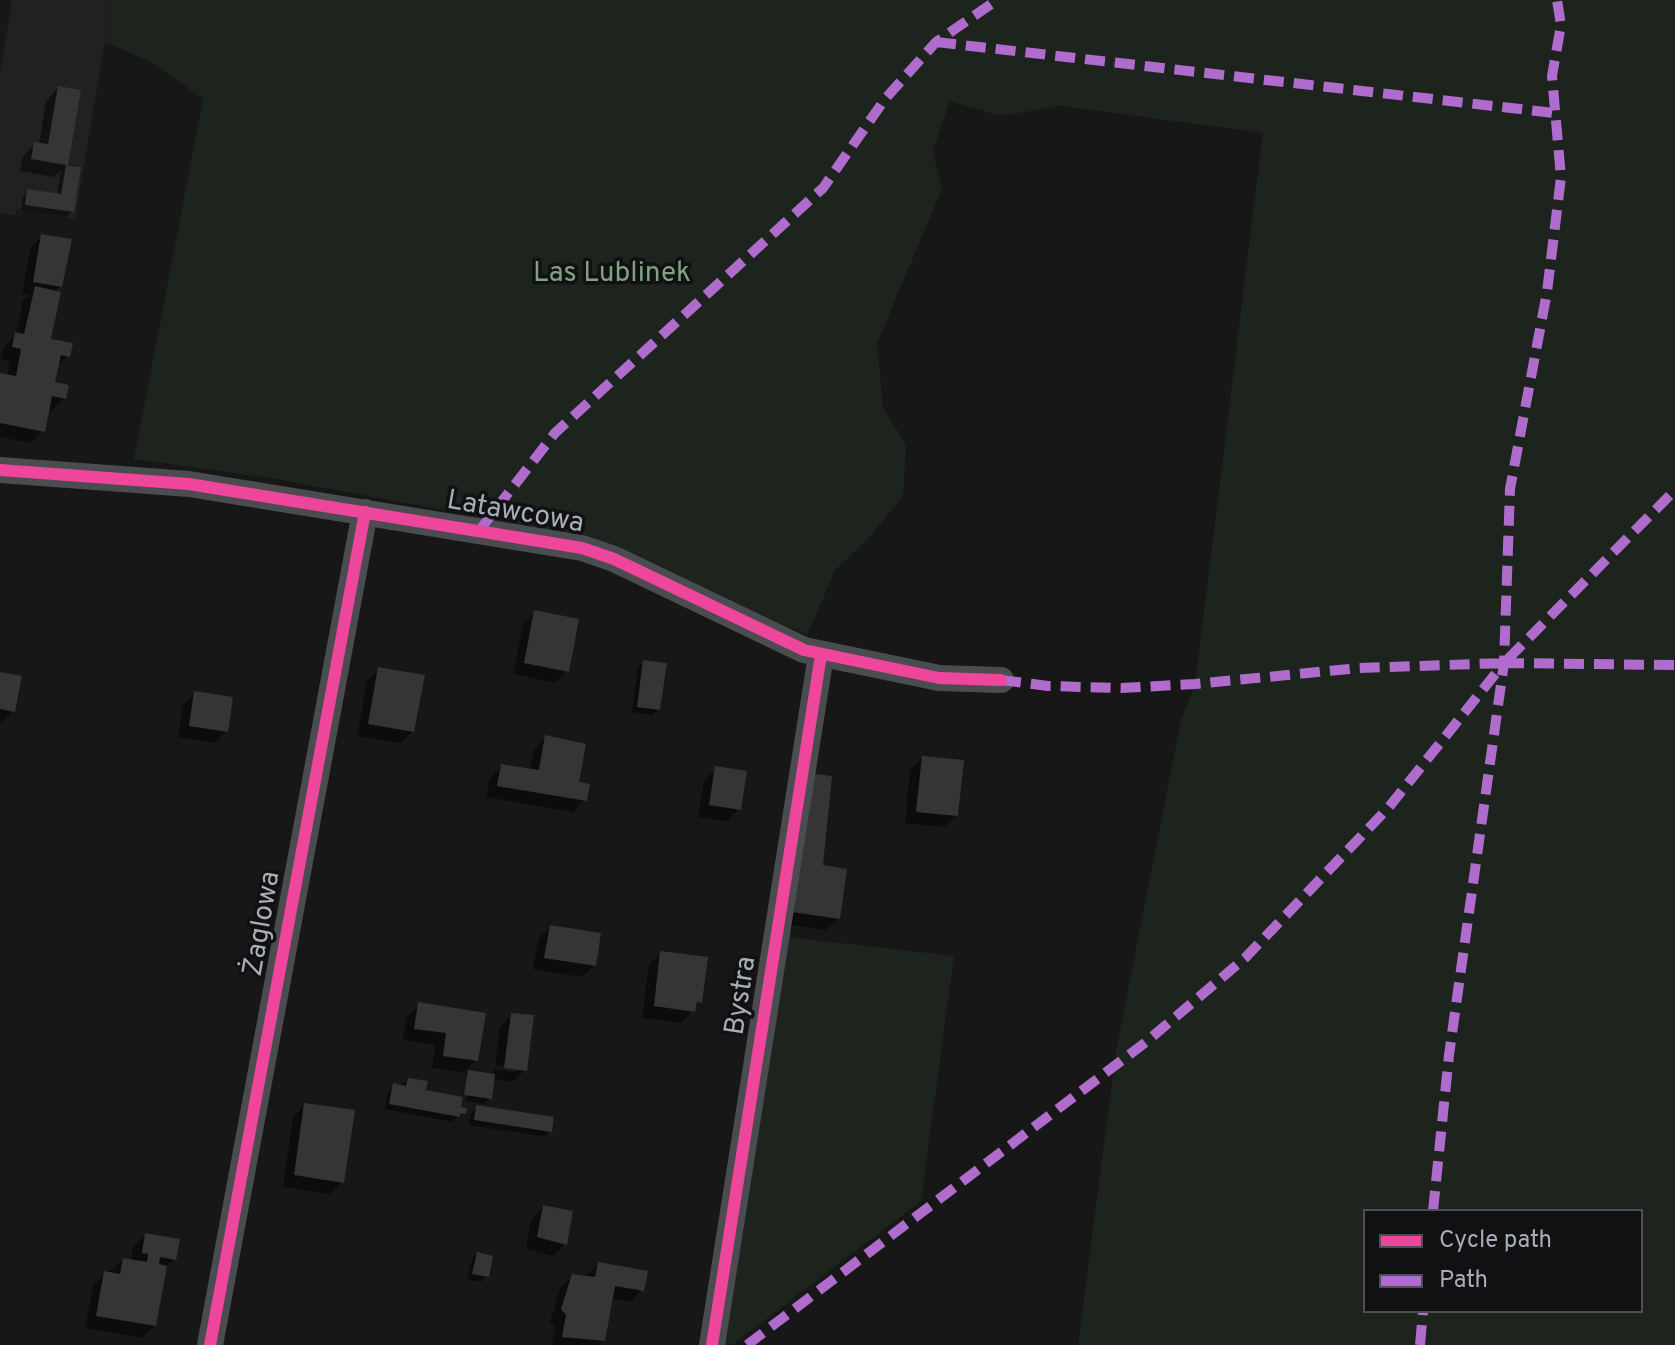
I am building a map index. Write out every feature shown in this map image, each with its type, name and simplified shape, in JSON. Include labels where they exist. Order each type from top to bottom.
[{"type":"street","name":"Latawcowa","points":[[0,470],[189,484],[582,548],[614,559],[759,630],[821,655],[939,678],[1001,680]]},
{"type":"street","name":"Żaglowa","points":[[210,1345],[365,512]]},
{"type":"street","name":"Bystra","points":[[712,1345],[821,655]]},
{"type":"shaded area","points":[[12,0],[112,0],[75,219],[16,209],[15,215],[0,213],[0,75]]},
{"type":"green space","name":"Las Lublinek","points":[[112,0],[1675,0],[1675,1345],[1078,1345],[1116,1051],[1181,720],[1195,684],[1263,133],[1061,106],[1000,116],[950,101],[933,150],[942,189],[877,343],[883,408],[906,444],[903,496],[868,539],[835,570],[808,634],[548,541],[455,512],[276,479],[134,459],[203,99],[153,63],[105,42]]},
{"type":"green space","points":[[788,937],[954,956],[921,1201],[732,1345],[722,1345]]},
{"type":"building","points":[[58,86],[81,90],[68,166],[81,167],[74,212],[25,205],[27,189],[61,194],[66,165],[31,159],[34,142],[48,144]]},
{"type":"building","points":[[41,234],[72,239],[62,287],[33,282]]},
{"type":"building","points":[[35,286],[61,292],[51,339],[73,343],[70,357],[61,355],[55,382],[69,385],[66,399],[52,396],[45,432],[0,423],[0,373],[16,376],[21,349],[12,347],[15,332],[24,334]]},
{"type":"building","points":[[534,610],[579,619],[569,672],[524,663]]},
{"type":"building","points":[[643,660],[667,663],[660,710],[637,707]]},
{"type":"building","points":[[378,667],[425,675],[414,732],[368,724]]},
{"type":"building","points":[[0,672],[22,676],[15,712],[0,709]]},
{"type":"building","points":[[194,691],[233,697],[228,732],[189,726]]},
{"type":"building","points":[[545,735],[586,744],[579,782],[590,784],[587,801],[497,786],[501,764],[539,770]]},
{"type":"building","points":[[922,756],[964,760],[958,816],[916,812]]},
{"type":"building","points":[[715,766],[747,771],[741,810],[709,805]]},
{"type":"building","points":[[808,773],[832,776],[823,865],[847,869],[840,919],[792,912]]},
{"type":"building","points":[[550,925],[601,933],[596,966],[544,958]]},
{"type":"building","points":[[660,951],[708,957],[702,1003],[697,1002],[695,1012],[654,1006]]},
{"type":"building","points":[[418,1002],[486,1013],[478,1061],[443,1056],[446,1033],[414,1029]]},
{"type":"building","points":[[511,1013],[534,1015],[527,1071],[504,1068]]},
{"type":"building","points":[[468,1070],[495,1074],[492,1099],[464,1095]]},
{"type":"building","points":[[408,1078],[428,1081],[426,1090],[463,1097],[461,1107],[467,1108],[466,1114],[460,1114],[460,1117],[389,1104],[393,1083],[406,1086]]},
{"type":"building","points":[[304,1103],[355,1110],[344,1183],[294,1175]]},
{"type":"building","points":[[476,1105],[554,1117],[552,1132],[474,1120]]},
{"type":"building","points":[[543,1205],[573,1211],[567,1245],[537,1237]]},
{"type":"building","points":[[145,1233],[180,1239],[176,1260],[160,1257],[159,1264],[167,1266],[156,1326],[96,1316],[104,1271],[120,1274],[123,1258],[147,1262],[148,1254],[142,1253]]},
{"type":"building","points":[[477,1252],[493,1256],[489,1277],[472,1274]]},
{"type":"building","points":[[598,1262],[648,1271],[644,1291],[615,1286],[605,1341],[562,1337],[566,1315],[561,1309],[572,1274],[595,1277]]},
{"type":"marked path","points":[[478,532],[555,433],[823,188],[885,99],[936,42],[997,0]]},
{"type":"marked path","points":[[1433,1209],[1449,1055],[1504,663],[1510,489],[1547,292],[1561,177],[1552,76],[1561,25],[1557,0]]},
{"type":"marked path","points":[[936,42],[1554,113]]},
{"type":"marked path","points":[[1001,680],[1048,686],[1121,688],[1359,668],[1504,663],[1675,490]]},
{"type":"marked path","points":[[1504,663],[1675,665]]},
{"type":"marked path","points":[[747,1345],[1146,1042],[1245,958],[1389,807],[1504,663]]},
{"type":"marked path","points":[[1420,1345],[1423,1313]]},
{"type":"cycle path","points":[[0,470],[189,484],[582,548],[614,559],[804,650],[939,678],[1001,680]]},
{"type":"cycle path","points":[[210,1345],[365,512]]},
{"type":"cycle path","points":[[712,1345],[821,655]]}]
